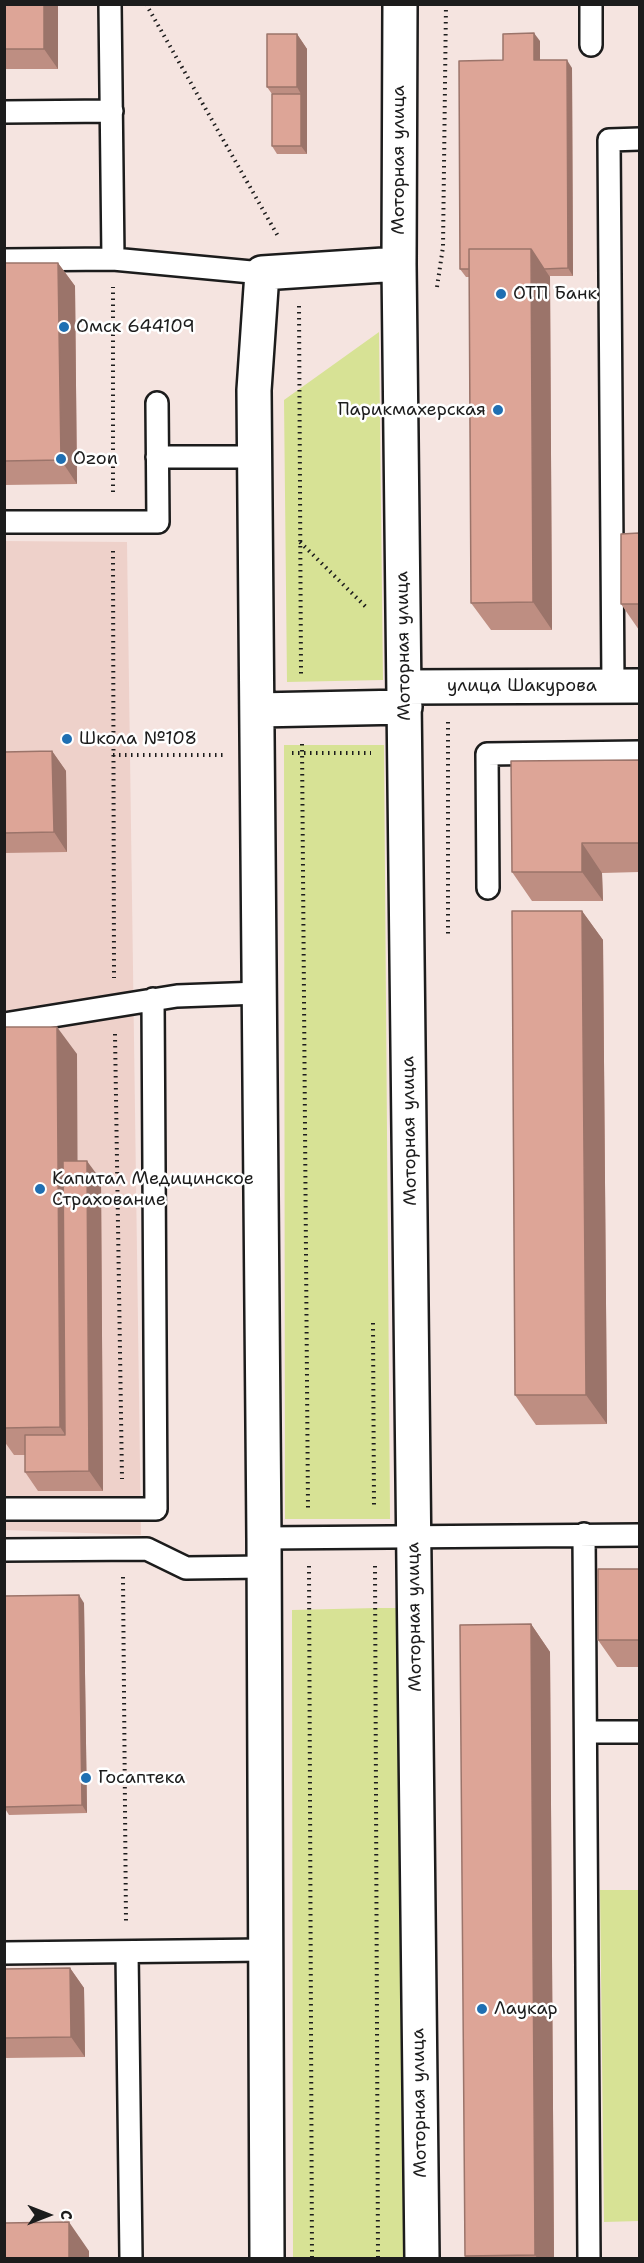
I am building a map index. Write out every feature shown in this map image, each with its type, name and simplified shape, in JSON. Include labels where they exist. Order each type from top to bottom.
[{"type":"street","name":"Моторная улица","points":[[400,4],[399,264],[422,2259]]},
{"type":"street","points":[[267,2259],[264,1553],[254,390],[262,273],[399,264]]},
{"type":"street","name":"улица Шакурова","points":[[257,710],[368,708],[448,687],[626,686]]},
{"type":"lane","points":[[110,4],[113,259]]},
{"type":"lane","points":[[591,4],[591,45]]},
{"type":"lane","points":[[4,112],[112,111]]},
{"type":"lane","points":[[626,686],[609,140],[639,140]]},
{"type":"lane","points":[[4,260],[113,259],[262,273]]},
{"type":"lane","points":[[4,522],[158,522],[157,403]]},
{"type":"lane","points":[[157,457],[255,457]]},
{"type":"lane","points":[[488,888],[487,754],[639,753]]},
{"type":"lane","points":[[4,1024],[177,996],[259,993]]},
{"type":"lane","points":[[4,1509],[156,1509],[153,999]]},
{"type":"lane","points":[[584,1534],[589,2259]]},
{"type":"lane","points":[[4,1550],[147,1549],[186,1568],[264,1553],[309,1538],[639,1535]]},
{"type":"lane","points":[[586,1732],[639,1732]]},
{"type":"lane","points":[[4,1953],[264,1950]]},
{"type":"lane","points":[[127,1952],[131,2259]]},
{"type":"path","points":[[146,4],[298,271],[309,1538],[312,2259]]},
{"type":"path","points":[[437,290],[443,247],[446,4]]},
{"type":"path","points":[[113,259],[113,755],[122,1509]]},
{"type":"path","points":[[300,542],[367,607],[367,618]]},
{"type":"path","points":[[448,687],[448,937]]},
{"type":"path","points":[[368,708],[369,764]]},
{"type":"path","points":[[285,753],[378,753]]},
{"type":"path","points":[[113,755],[234,755]]},
{"type":"path","points":[[373,1312],[378,2259]]},
{"type":"path","points":[[122,1549],[127,1952]]},
{"type":"shaded area","points":[[5,541],[127,542],[141,1535],[5,1530]]},
{"type":"green space","points":[[379,332],[383,680],[287,682],[284,400]]},
{"type":"green space","points":[[284,745],[384,745],[390,1519],[285,1519]]},
{"type":"green space","points":[[407,1608],[411,2258],[293,2258],[292,1610]]},
{"type":"green space","points":[[600,1890],[639,1890],[639,2221],[604,2222]]},
{"type":"building","points":[[4,4],[44,4],[44,49],[4,49]]},
{"type":"building","points":[[534,33],[534,60],[567,60],[568,268],[544,269],[531,249],[469,249],[469,269],[460,269],[459,61],[503,60],[503,34]]},
{"type":"building","points":[[267,34],[297,34],[297,87],[267,87]]},
{"type":"building","points":[[272,94],[301,94],[301,146],[272,146]]},
{"type":"building","points":[[469,249],[531,249],[533,602],[471,603]]},
{"type":"building","points":[[4,263],[58,263],[61,460],[4,461]]},
{"type":"building","points":[[639,533],[639,604],[621,604],[621,534]]},
{"type":"building","points":[[52,751],[54,832],[4,833],[4,752]]},
{"type":"building","points":[[639,760],[639,843],[582,843],[582,872],[512,872],[511,761]]},
{"type":"building","points":[[512,911],[582,911],[586,1395],[515,1395]]},
{"type":"building","points":[[4,1027],[57,1027],[60,1427],[4,1428]]},
{"type":"building","points":[[63,1161],[87,1161],[89,1471],[25,1472],[25,1435],[65,1435]]},
{"type":"building","points":[[598,1569],[639,1569],[639,1640],[598,1640]]},
{"type":"building","points":[[79,1595],[82,1805],[4,1807],[4,1596]]},
{"type":"building","points":[[531,1624],[535,2255],[465,2256],[460,1625]]},
{"type":"building","points":[[70,1968],[71,2037],[4,2038],[4,1969]]},
{"type":"building","points":[[69,2222],[69,2259],[4,2259],[4,2223]]},
{"type":"place","name":"ОТП Банк","points":[[501,294]]},
{"type":"place","name":"Омск 644109","points":[[64,327]]},
{"type":"place","name":"Парикмахерская","points":[[498,410]]},
{"type":"place","name":"Ozon","points":[[61,459]]},
{"type":"place","name":"Школа №108","points":[[67,739]]},
{"type":"place","name":"Капитал Медицинское Страхование","points":[[40,1189]]},
{"type":"place","name":"Госаптека","points":[[86,1778]]},
{"type":"place","name":"Лаукар","points":[[482,2009]]}]
